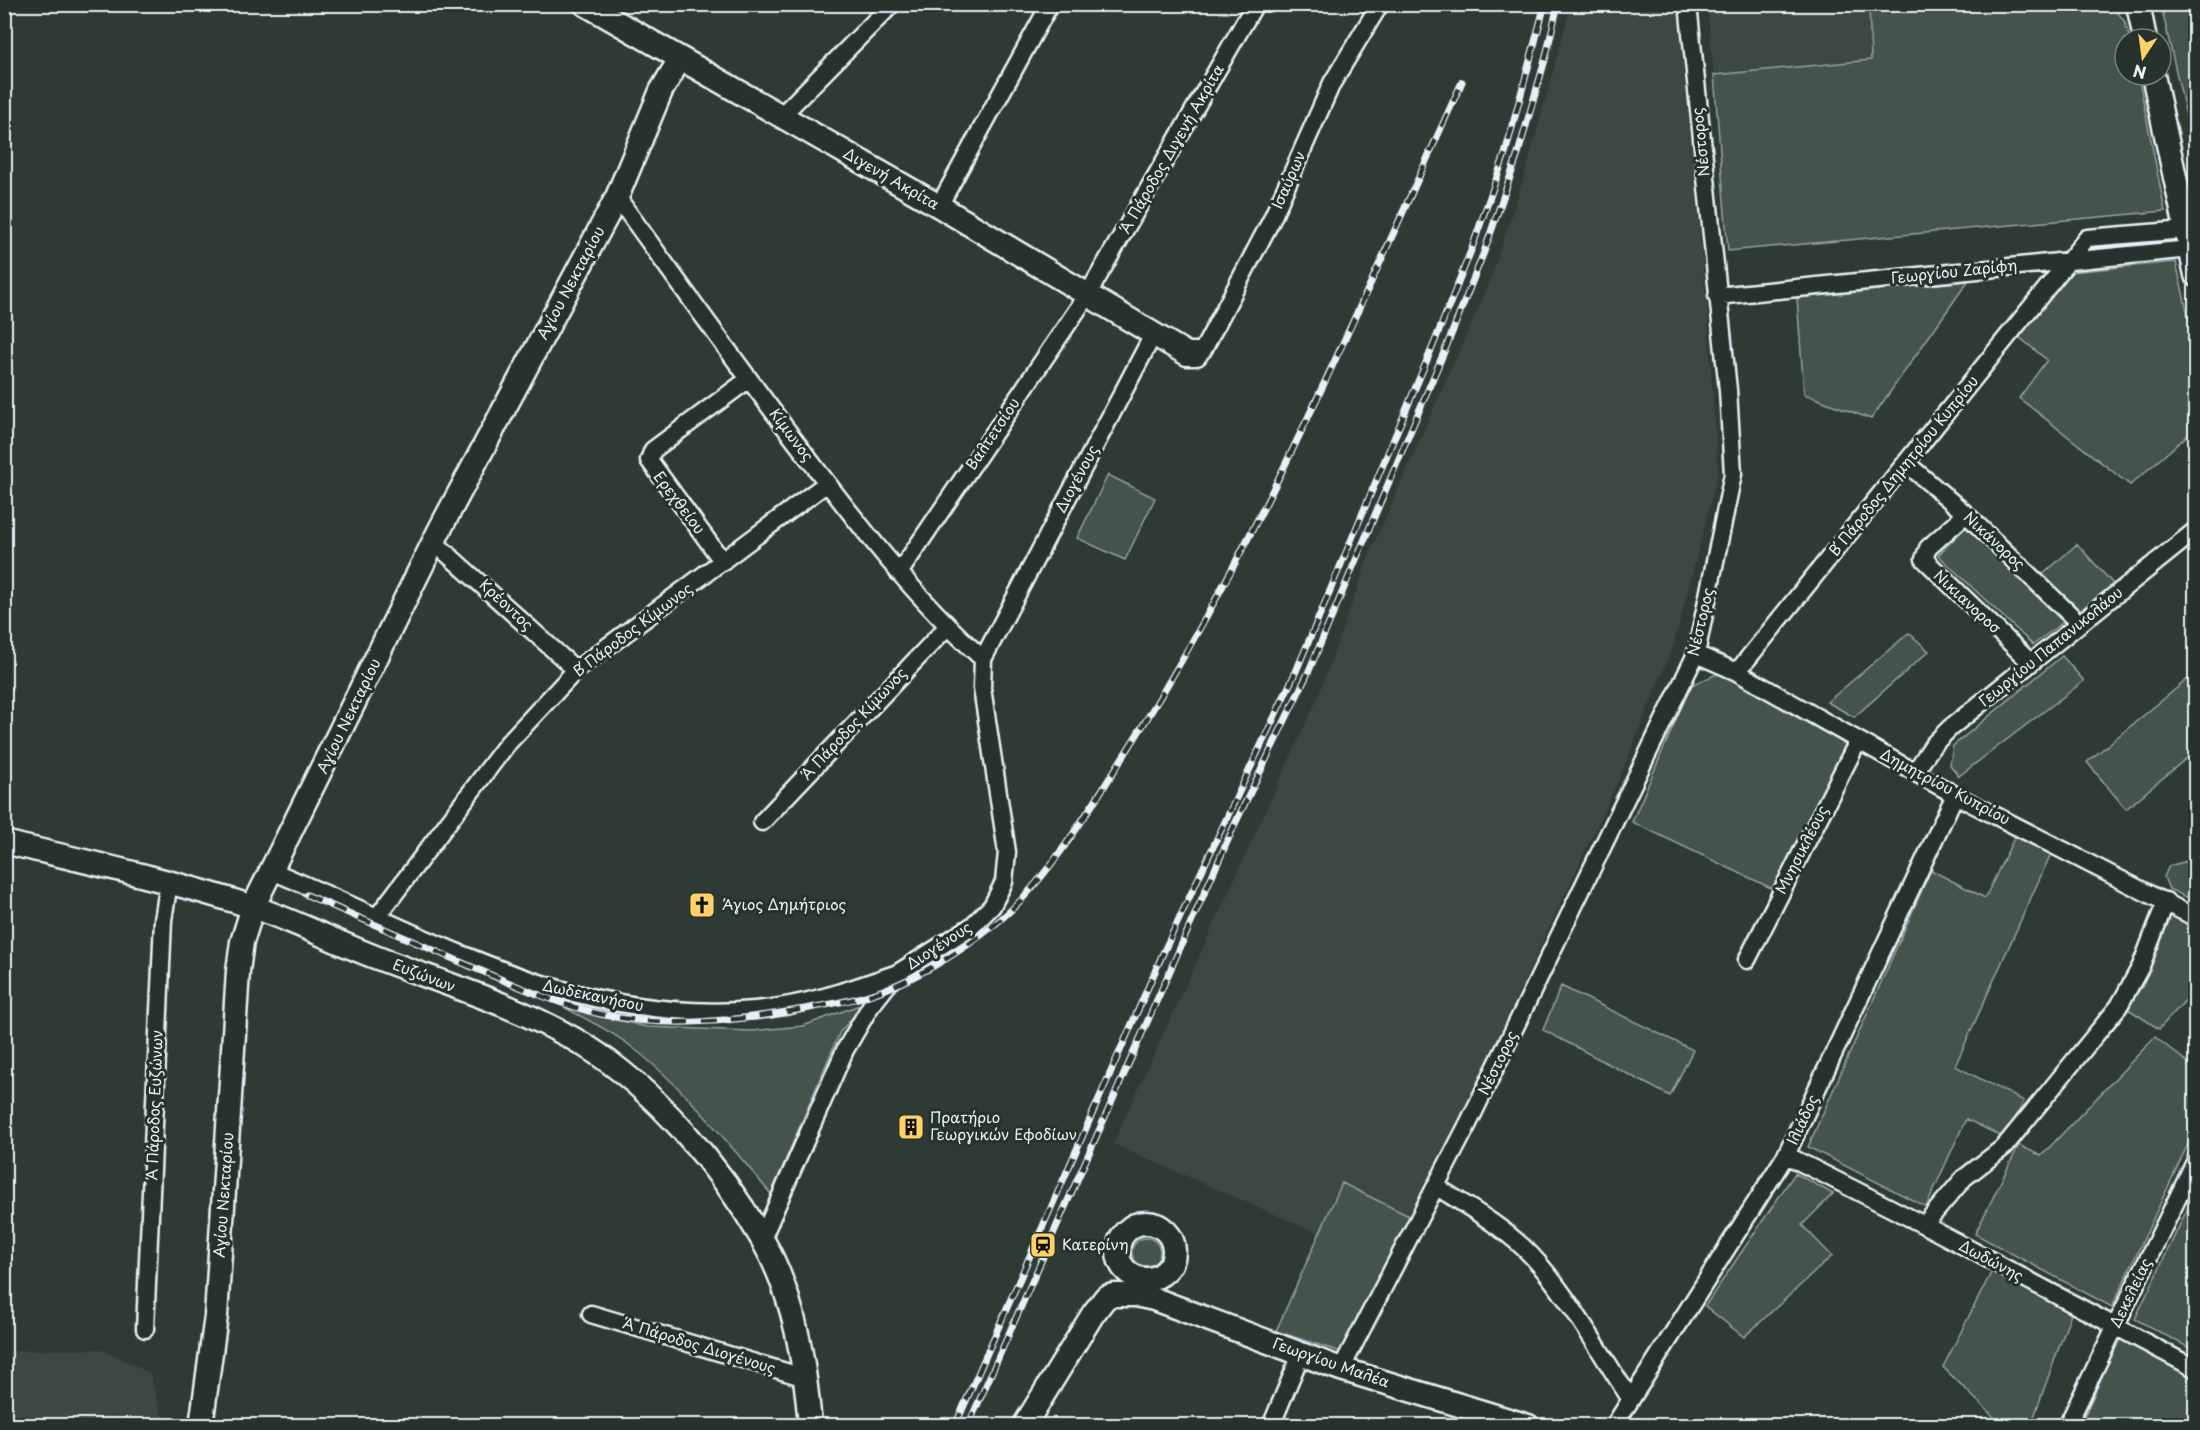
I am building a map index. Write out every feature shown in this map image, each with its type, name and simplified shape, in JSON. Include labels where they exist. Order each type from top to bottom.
[{"type":"street","name":"Διγενή Ακρίτα","points":[[585,4],[939,206],[1187,354],[1196,354]]},
{"type":"street","points":[[781,116],[892,4]]},
{"type":"street","points":[[939,206],[1050,4]]},
{"type":"street","name":"Α΄ Πάροδος Διγενή Ακρίτα","points":[[1088,294],[1256,4]]},
{"type":"street","name":"Νέστορος","points":[[1341,1369],[1437,1187],[1696,654],[1733,474],[1728,390],[1688,4]]},
{"type":"street","points":[[2138,4],[2143,27]]},
{"type":"street","name":"Ισαύρων","points":[[1196,354],[1203,350],[1271,221],[1332,83],[1378,5]]},
{"type":"street","name":"Αγίου Νεκταρίου","points":[[201,1425],[216,1316],[238,972],[242,942],[253,907],[434,542],[616,197],[661,91],[680,59]]},
{"type":"street","points":[[2156,87],[2196,275]]},
{"type":"street","name":"Κίμωνος","points":[[616,197],[749,380],[898,573],[947,627],[983,659]]},
{"type":"street","name":"Β΄ Πάροδος Δημητρίου Κυπρίου","points":[[1737,672],[2087,238],[2188,239]]},
{"type":"street","name":"Γεωργίου Ζαρίφη","points":[[1717,296],[2071,260],[2188,239]]},
{"type":"street","name":"Βαλτετσίου","points":[[898,573],[1088,294]]},
{"type":"street","name":"Διογένους","points":[[762,1239],[845,1050],[870,1007],[896,974],[972,926],[992,906],[1005,882],[1007,852],[982,688],[983,659],[1154,333]]},
{"type":"street","name":"Ερεχθείου","points":[[723,562],[649,459],[653,450],[749,380]]},
{"type":"street","name":"Νικάνορος","points":[[1906,463],[1966,514],[2079,623]]},
{"type":"street","name":"Β΄ Πάροδος Κίμωνος","points":[[377,917],[507,744],[576,670],[827,483]]},
{"type":"street","name":"Νικιανοροσ","points":[[1966,514],[1928,548],[1924,559],[1931,569],[2030,662]]},
{"type":"street","name":"Γεωργίου Παπανικολάου","points":[[1915,772],[1933,745],[1950,728],[2196,530]]},
{"type":"street","name":"Κρέοντος","points":[[434,542],[576,670]]},
{"type":"street","name":"Α΄ Πάροδος Κίμωνος","points":[[762,822],[947,627]]},
{"type":"street","name":"Δημητρίου Κυπρίου","points":[[1696,654],[1737,672],[1955,795],[2196,918]]},
{"type":"street","name":"Μνησικλέους","points":[[1747,960],[1858,741]]},
{"type":"street","name":"Ιλιάδος","points":[[1614,1425],[1786,1155],[1955,795]]},
{"type":"street","name":"Ευζώνων","points":[[4,842],[169,882],[253,907],[515,1011],[583,1045],[616,1067],[660,1104],[700,1153],[762,1239]]},
{"type":"street","name":"Δωδεκανήσου","points":[[272,871],[475,961],[551,989],[619,1004],[668,1011],[756,1010],[823,999],[896,974]]},
{"type":"street","name":"Α΄ Πάροδος Ευζώνων","points":[[145,1329],[163,920],[169,882]]},
{"type":"street","points":[[1924,1225],[1964,1179],[2004,1147],[2119,1006],[2141,966],[2166,901]]},
{"type":"street","name":"Δωδώνης","points":[[1786,1155],[2196,1369]]},
{"type":"street","name":"Δεκελείας","points":[[2067,1425],[2196,1160]]},
{"type":"street","points":[[1437,1187],[1485,1217],[1524,1249],[1559,1291],[1630,1398]]},
{"type":"street","points":[[1149,1224],[1168,1233],[1173,1242],[1172,1261],[1162,1274],[1136,1295],[1119,1259],[1121,1240],[1131,1228],[1149,1224]]},
{"type":"street","points":[[762,1239],[793,1320],[806,1378],[810,1425]]},
{"type":"street","points":[[1127,1272],[1135,1277],[1149,1279],[1162,1274]]},
{"type":"street","points":[[1162,1274],[1171,1304]]},
{"type":"street","name":"Γεωργίου Μαλέα","points":[[1024,1425],[1093,1314],[1106,1297],[1121,1294],[1136,1295],[1171,1304],[1477,1418],[1528,1425]]},
{"type":"street","name":"Α΄ Πάροδος Διογένους","points":[[591,1314],[806,1378]]},
{"type":"street","points":[[1270,1425],[1301,1354]]},
{"type":"shaded area","points":[[1571,5],[1677,5],[1707,305],[1718,474],[1674,644],[1620,777],[1413,1218],[1343,1183],[1320,1234],[1113,1144],[1318,697],[1371,550],[1489,284],[1526,171]]},
{"type":"shaded area","points":[[1707,5],[1869,5],[1871,60],[1714,75]]},
{"type":"shaded area","points":[[1869,5],[2112,5],[2126,27],[2113,27],[2113,87],[2140,87],[2165,211],[1728,251],[1714,75],[1871,60]]},
{"type":"shaded area","points":[[2161,5],[2195,5],[2195,155],[2173,58],[2173,27],[2166,27]]},
{"type":"shaded area","points":[[2176,262],[2195,346],[2195,429],[2130,485],[2019,398],[2047,360],[2019,337],[2070,272]]},
{"type":"shaded area","points":[[1968,281],[1871,419],[1804,394],[1797,298]]},
{"type":"shaded area","points":[[1108,475],[1155,498],[1125,560],[1077,538]]},
{"type":"shaded area","points":[[1966,527],[2063,622],[2033,645],[1938,555]]},
{"type":"shaded area","points":[[2077,544],[2114,585],[2079,615],[2041,576]]},
{"type":"shaded area","points":[[1909,633],[1929,651],[1854,717],[1827,702]]},
{"type":"shaded area","points":[[2062,656],[2084,681],[1959,776],[1950,765],[1953,746]]},
{"type":"shaded area","points":[[1722,672],[1853,742],[1775,890],[1632,822],[1691,685]]},
{"type":"shaded area","points":[[2195,673],[2195,751],[2126,809],[2087,762]]},
{"type":"shaded area","points":[[2018,830],[2053,849],[1955,1066],[2024,1101],[2005,1138],[1966,1119],[1926,1207],[1808,1147],[1931,870],[1985,898]]},
{"type":"shaded area","points":[[2196,859],[2195,901],[2169,889],[2164,877],[2169,866]]},
{"type":"shaded area","points":[[2170,913],[2195,927],[2195,990],[2159,1029],[2125,1007],[2142,987]]},
{"type":"shaded area","points":[[1561,986],[1693,1050],[1670,1096],[1543,1030]]},
{"type":"shaded area","points":[[865,1003],[840,1032],[771,1194],[704,1115],[668,1078],[621,1039],[564,1007],[647,1027],[751,1031],[803,1026]]},
{"type":"shaded area","points":[[2155,1037],[2195,1068],[2195,1129],[2112,1307],[1975,1234],[2019,1145],[2041,1156]]},
{"type":"shaded area","points":[[1795,1173],[1833,1194],[1802,1225],[1832,1256],[1744,1337],[1705,1306]]},
{"type":"shaded area","points":[[1342,1183],[1413,1218],[1341,1352],[1276,1331]]},
{"type":"shaded area","points":[[2195,1193],[2196,1351],[2135,1319]]},
{"type":"shaded area","points":[[1146,1238],[1156,1242],[1160,1252],[1156,1262],[1146,1266],[1136,1262],[1132,1252],[1136,1242]]},
{"type":"shaded area","points":[[1993,1269],[2072,1311],[2031,1425],[2002,1425],[1943,1367]]},
{"type":"shaded area","points":[[2120,1336],[2195,1377],[2195,1425],[2080,1426]]},
{"type":"shaded area","points":[[99,1349],[149,1372],[165,1425],[5,1425],[5,1351]]},
{"type":"railway","points":[[955,1426],[1164,951],[1297,669],[1435,341],[1472,248],[1505,154],[1545,4]]},
{"type":"railway","points":[[968,1426],[1235,824],[1308,673],[1447,345],[1484,252],[1517,157],[1545,60],[1558,4]]},
{"type":"railway","points":[[307,895],[551,999],[600,1014],[651,1021],[728,1020],[851,1000],[895,986],[964,947],[996,924],[1042,876],[1074,833],[1178,667],[1223,586],[1307,420],[1462,82]]},
{"type":"place","name":"Άγιος Δημήτριος","points":[[702,905]]},
{"type":"place","name":"Πρατήριο Γεωργικών Εφοδίων","points":[[911,1127]]},
{"type":"place","name":"Κατερίνη","points":[[1043,1245]]}]
